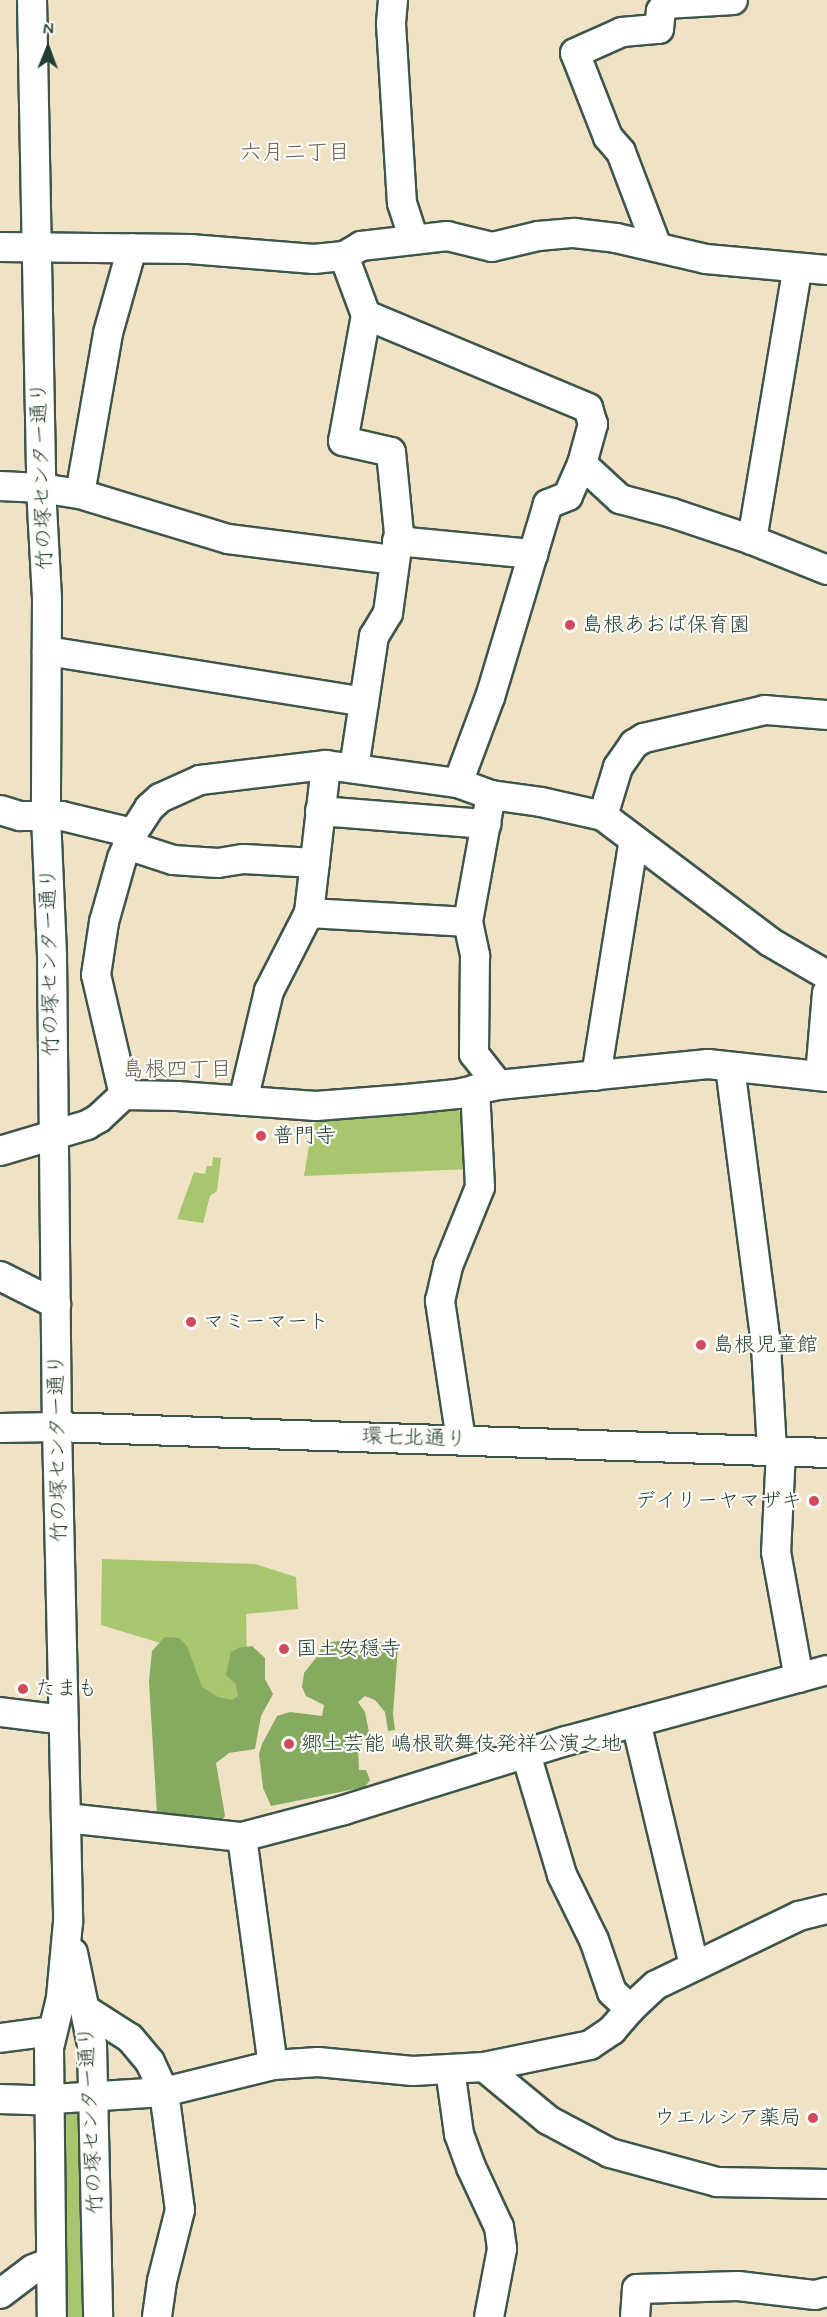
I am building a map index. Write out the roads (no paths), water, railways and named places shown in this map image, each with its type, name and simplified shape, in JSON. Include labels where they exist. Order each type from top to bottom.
[{"type":"street","name":"竹の塚センター通り","points":[[32,0],[41,488],[47,651],[46,817],[52,957],[57,1427],[68,1924],[61,1998],[49,2048],[51,2317]]},
{"type":"street","points":[[393,0],[391,24],[402,203],[414,239]]},
{"type":"street","points":[[657,247],[621,152],[608,137],[575,53],[622,32],[659,29],[661,10],[666,4],[733,0]]},
{"type":"street","points":[[0,247],[190,249],[314,259],[345,256],[361,246],[414,239],[447,236],[492,248],[538,236],[574,233],[657,247],[706,260],[797,270],[827,270]]},
{"type":"street","points":[[80,494],[108,333],[132,249]]},
{"type":"street","points":[[345,256],[366,315],[343,441],[391,452],[396,551],[388,613],[374,636],[354,769]]},
{"type":"street","points":[[752,540],[797,270]]},
{"type":"street","points":[[366,315],[588,408],[593,424],[582,464],[568,496],[548,504],[490,697],[458,783]]},
{"type":"street","points":[[582,464],[620,499],[672,513],[752,540],[827,570]]},
{"type":"street","points":[[0,486],[41,488],[80,494],[228,539],[396,551],[533,554]]},
{"type":"street","points":[[47,651],[364,702]]},
{"type":"street","points":[[603,816],[618,767],[634,744],[644,738],[765,710],[827,715]]},
{"type":"street","points":[[243,1101],[269,991],[309,913],[326,765]]},
{"type":"street","points":[[123,1095],[96,975],[104,922],[130,839],[149,808],[160,798],[200,780],[326,765],[458,783],[491,795],[541,802],[603,816],[770,942],[827,975]]},
{"type":"street","points":[[461,1440],[440,1301],[448,1266],[480,1187],[486,1087],[474,1054],[475,956],[468,922],[491,795]]},
{"type":"street","points":[[0,810],[20,816],[62,816],[130,839],[173,860],[218,863],[244,859],[315,863]]},
{"type":"street","points":[[320,811],[486,824]]},
{"type":"street","points":[[596,1076],[634,840]]},
{"type":"street","points":[[309,913],[468,922]]},
{"type":"street","points":[[0,1151],[53,1136],[99,1118],[123,1095],[177,1096],[316,1106],[417,1098],[486,1087],[708,1064],[823,1077],[827,993]]},
{"type":"street","points":[[730,1067],[766,1346],[777,1451],[776,1552],[799,1678]]},
{"type":"street","points":[[0,1276],[56,1304]]},
{"type":"street","name":"環七北通り","points":[[0,1428],[57,1427],[827,1453]]},
{"type":"street","points":[[66,1818],[242,1837],[344,1810],[636,1722],[827,1670]]},
{"type":"street","points":[[0,1712],[64,1720]]},
{"type":"street","points":[[636,1722],[694,1966]]},
{"type":"street","points":[[526,1754],[561,1875],[594,1940],[612,1992],[630,2009]]},
{"type":"street","points":[[242,1837],[273,2065]]},
{"type":"street","points":[[0,2099],[49,2099],[164,2092],[273,2065],[318,2062],[413,2071],[484,2067],[590,2045],[612,2030],[630,2009],[656,1985],[799,1916],[827,1909]]},
{"type":"street","name":"竹の塚センター通り","points":[[68,1924],[93,2045],[98,2317]]},
{"type":"street","points":[[86,2010],[130,2038],[150,2062],[164,2092],[180,2210],[162,2281],[158,2317]]},
{"type":"street","points":[[0,2038],[52,2031]]},
{"type":"street","points":[[484,2067],[548,2120],[610,2153],[717,2182],[827,2184]]},
{"type":"street","points":[[450,2069],[459,2134],[471,2167],[499,2227],[502,2249],[489,2317]]},
{"type":"street","points":[[0,2294],[33,2269],[51,2262]]},
{"type":"street","points":[[635,2317],[637,2289],[738,2286],[815,2295],[827,2292]]},
{"type":"place","name":"島根あおば保育園","points":[[570,625]]},
{"type":"place","name":"普門寺","points":[[261,1136]]},
{"type":"place","name":"マミーマート","points":[[191,1322]]},
{"type":"place","name":"島根児童館","points":[[701,1345]]},
{"type":"place","name":"デイリーヤマザキ","points":[[814,1501]]},
{"type":"place","name":"国土安穏寺","points":[[284,1649]]},
{"type":"place","name":"たまも","points":[[23,1689]]},
{"type":"place","name":"郷土芸能 嶋根歌舞伎発祥公演之地","points":[[289,1744]]},
{"type":"place","name":"ウエルシア薬局","points":[[813,2118]]},
{"type":"district","name":"六月二丁目","points":[[295,154]]},
{"type":"district","name":"島根四丁目","points":[[177,1071]]}]
